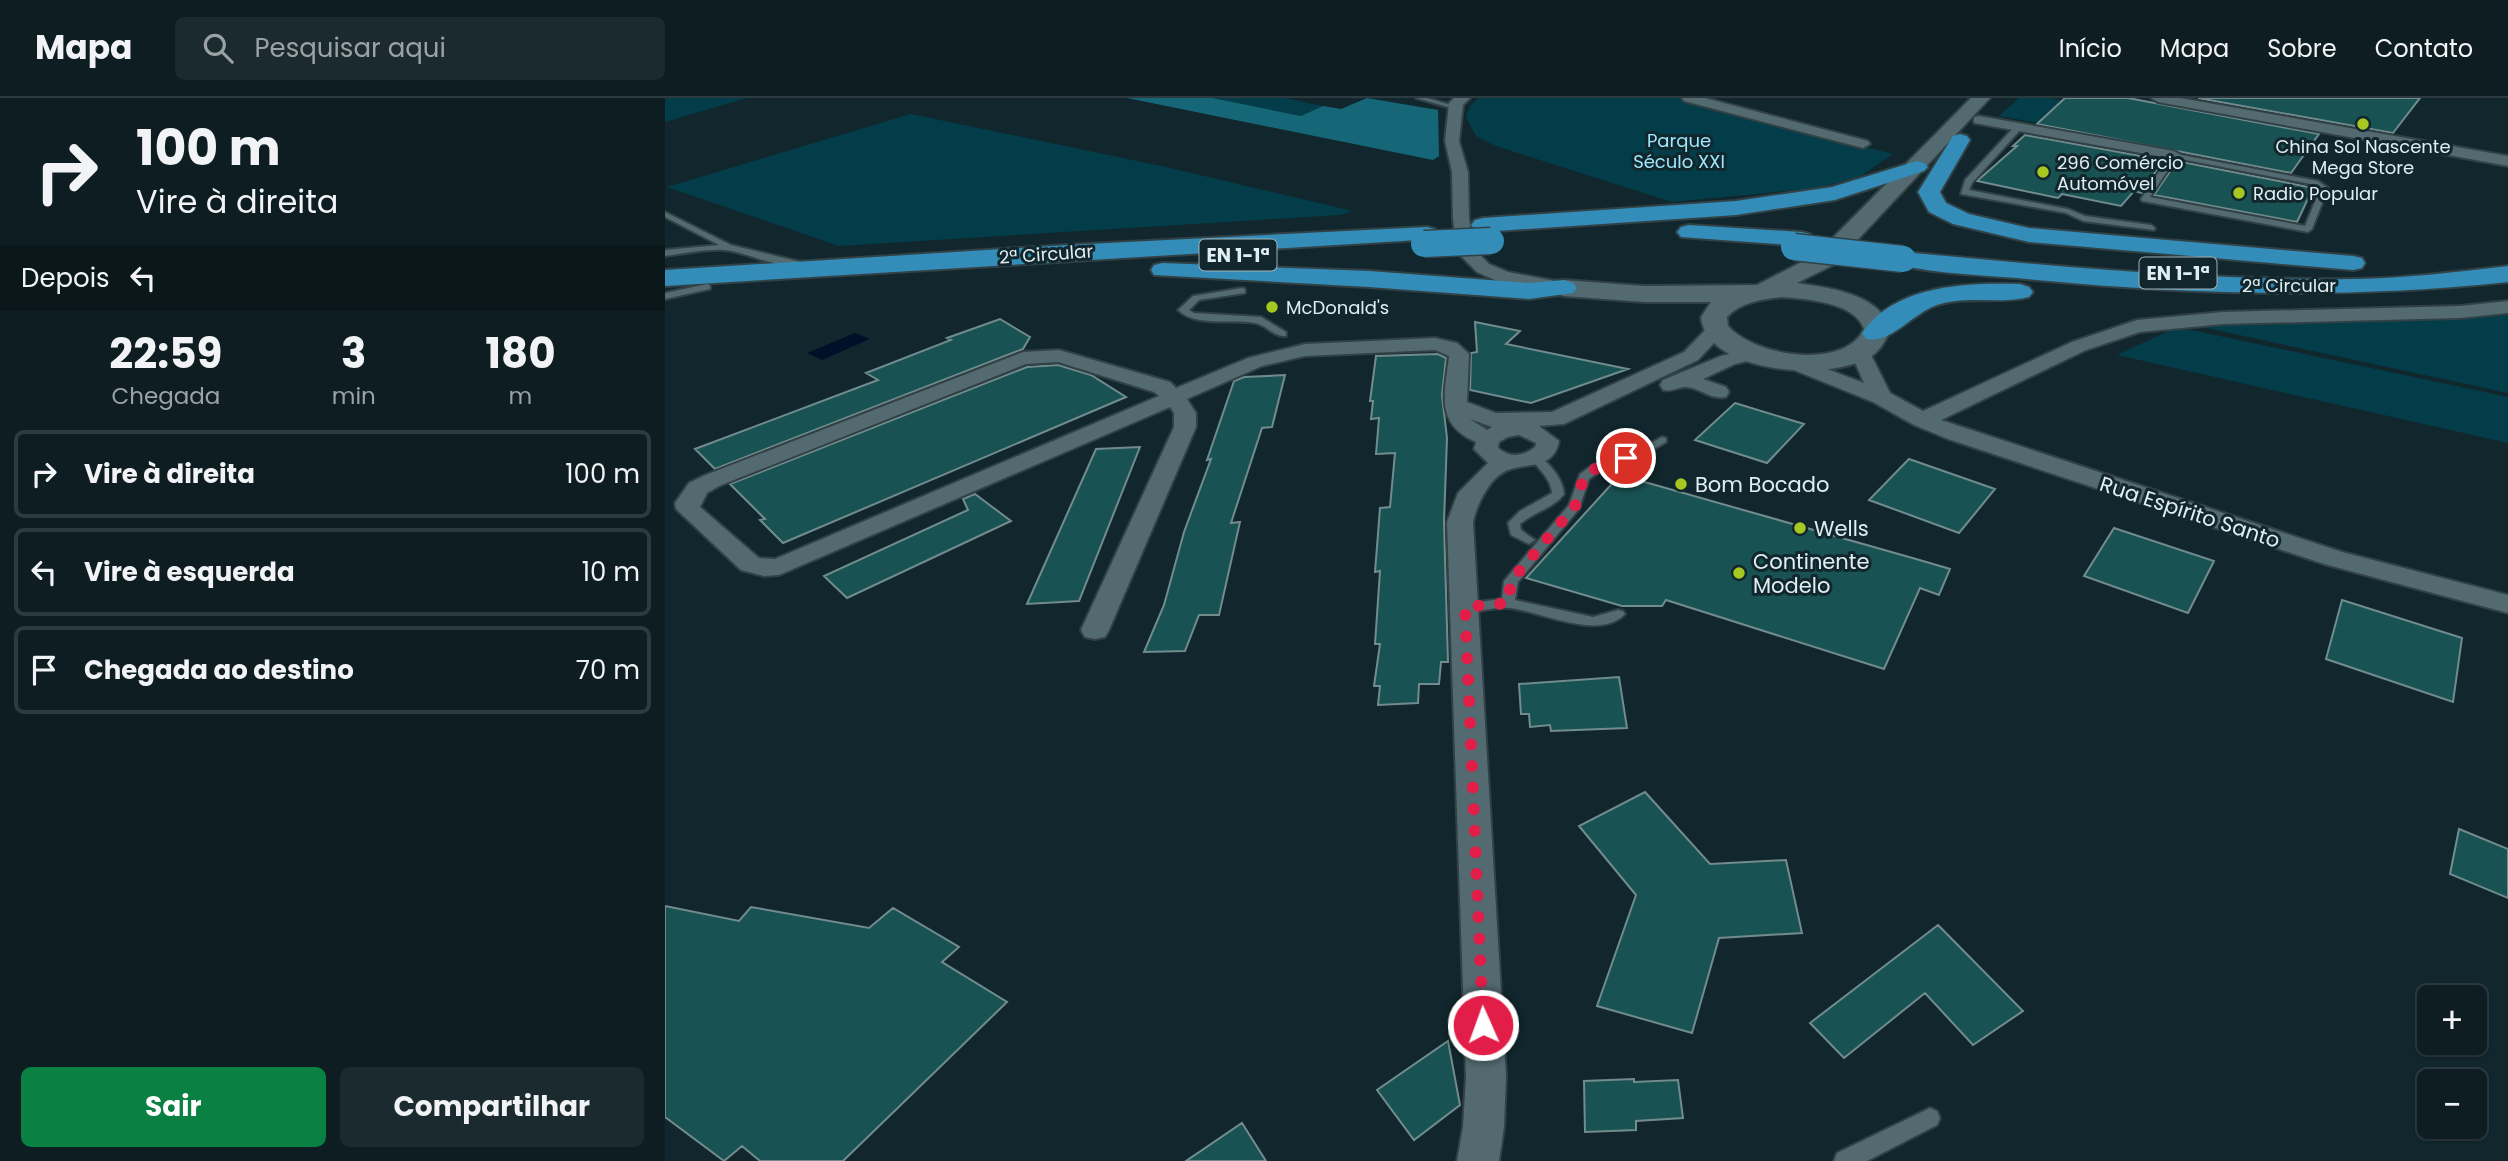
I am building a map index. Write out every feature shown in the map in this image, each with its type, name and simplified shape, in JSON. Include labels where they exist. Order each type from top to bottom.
[{"type":"highway","points":[[1960,140],[1929,192],[1937,207],[1987,227],[2029,235],[2170,248],[2329,262],[2446,268]]},
{"type":"highway","points":[[1487,233],[1736,208],[1835,192],[1917,167]]},
{"type":"highway","name":"EN 1-1ª","points":[[1425,239],[1487,233],[1607,229],[1798,243],[1907,255]]},
{"type":"highway","name":"EN 1-1ª","points":[[1487,233],[1613,239]]},
{"type":"highway","name":"2ª Circular","points":[[665,290],[1425,239]]},
{"type":"highway","name":"2ª Circular","points":[[665,278],[1068,252],[1425,239]]},
{"type":"highway","name":"EN 1-1ª","points":[[1665,240],[1798,243]]},
{"type":"highway","name":"2ª Circular","points":[[1907,255],[2180,273],[2275,275],[2446,268],[2508,261]]},
{"type":"highway","name":"2ª Circular","points":[[1907,255],[2184,284],[2287,287],[2388,285],[2508,274]]},
{"type":"highway","points":[[1052,266],[1313,276],[1529,290],[1564,288]]},
{"type":"highway","points":[[1868,342],[1897,313],[1919,302],[1959,293],[2002,291],[2273,298],[2359,294],[2388,285]]},
{"type":"main road","points":[[1716,324],[1719,309],[1730,300],[1826,259],[1917,167],[1980,98]]},
{"type":"main road","points":[[1859,307],[1847,278],[1848,262],[1870,230],[1998,98]]},
{"type":"main road","points":[[1564,288],[1644,294],[1793,289],[1824,293],[1859,307],[1875,324],[1868,342],[1830,360],[1791,362],[1753,354],[1737,347],[1716,324],[1693,309],[1644,294]]},
{"type":"street","points":[[1689,98],[1842,148],[1870,150]]},
{"type":"street","points":[[2158,98],[2508,161]]},
{"type":"street","points":[[1459,102],[1452,141],[1460,172],[1461,219],[1466,251],[1483,268],[1503,277],[1564,288]]},
{"type":"street","points":[[1979,120],[2174,155]]},
{"type":"street","points":[[1922,420],[2079,345],[2137,326],[2223,318],[2460,312],[2508,307]]},
{"type":"street","points":[[1478,1161],[1487,1074],[1459,522],[1464,503],[1473,488],[1528,442],[1691,356],[1716,324]]},
{"type":"street","points":[[1868,342],[1881,397]]},
{"type":"street","points":[[1095,631],[1185,427],[1185,414],[1173,396],[1143,380],[1059,356],[1023,358],[711,481],[691,495],[687,503],[688,509],[750,564],[764,568],[779,567],[1173,396],[1279,355],[1305,350],[1435,344],[1450,347],[1459,354],[1457,405],[1465,428],[1528,442],[1728,360],[1753,354]]},
{"type":"street","name":"Rua Espírito Santo","points":[[1791,362],[1881,397],[1956,435],[2333,558],[2508,604]]},
{"type":"street","points":[[1684,379],[1718,392]]},
{"type":"street","points":[[1457,405],[1493,419],[1528,442]]},
{"type":"lane","points":[[1419,98],[1459,102]]},
{"type":"lane","points":[[2019,127],[1968,182],[1964,192],[2068,211],[2083,218],[2151,228]]},
{"type":"lane","points":[[2174,155],[2318,183],[2325,188],[2323,197],[2308,229],[2145,199],[2174,155]]},
{"type":"lane","points":[[665,214],[728,247],[787,263],[815,264],[831,269]]},
{"type":"lane","points":[[665,253],[728,247]]},
{"type":"lane","points":[[665,296],[707,287]]},
{"type":"lane","points":[[1242,291],[1196,298],[1184,310],[1192,316],[1261,320],[1282,334]]},
{"type":"lane","points":[[1508,603],[1511,581],[1575,506],[1584,477],[1595,469],[1640,453],[1662,440]]},
{"type":"lane","points":[[1528,442],[1555,477],[1559,490],[1556,498],[1547,505],[1532,509],[1514,523],[1515,532],[1529,540]]},
{"type":"lane","points":[[1465,607],[1508,603],[1593,622],[1618,614]]},
{"type":"lane","points":[[1845,1161],[1930,1118]]},
{"type":"green space","points":[[665,98],[747,98],[665,122]]},
{"type":"green space","points":[[1213,98],[1284,98],[1323,106],[1301,116]]},
{"type":"green space","name":"Parque Século XXI","points":[[1478,98],[1677,98],[1893,154],[1859,177],[1818,188],[1672,202],[1496,146],[1476,136],[1466,117],[1470,106]]},
{"type":"green space","points":[[2019,98],[2049,98],[2140,113],[2122,138],[1999,116]]},
{"type":"green space","points":[[911,114],[1166,167],[1353,211],[1340,215],[839,246],[667,187]]},
{"type":"green space","points":[[2508,311],[2508,393],[2188,324]]},
{"type":"green space","points":[[2177,327],[2508,397],[2508,443],[2117,355]]},
{"type":"shaded area","points":[[1127,98],[1213,98],[1301,116],[1323,106],[1341,109],[1367,98],[1438,110],[1439,156],[1433,160]]},
{"type":"shaded area","points":[[855,333],[870,339],[822,360],[807,353]]},
{"type":"building","points":[[2065,98],[2128,98],[2319,134],[2291,173],[2037,124]]},
{"type":"building","name":"China Sol Nascente Mega Store","points":[[2198,98],[2420,98],[2393,133]]},
{"type":"building","points":[[2025,135],[2163,160],[2142,193],[2134,191],[2121,206],[2062,194],[2058,198],[1977,181],[2017,146],[2013,146]]},
{"type":"building","name":"Radio Popular","points":[[2177,161],[2313,188],[2297,222],[2154,195]]},
{"type":"building","points":[[1000,319],[1030,337],[1023,349],[715,469],[695,449],[878,380],[866,373],[951,340],[947,338]]},
{"type":"building","points":[[1475,322],[1520,331],[1506,344],[1628,369],[1531,403],[1470,390],[1471,353],[1477,352]]},
{"type":"building","points":[[1438,354],[1446,358],[1442,395],[1447,438],[1444,522],[1448,662],[1441,662],[1439,684],[1419,684],[1418,703],[1378,705],[1380,686],[1374,686],[1380,644],[1375,644],[1380,571],[1375,572],[1380,508],[1390,507],[1395,453],[1376,454],[1379,418],[1371,419],[1373,401],[1370,401],[1376,356]]},
{"type":"building","points":[[1058,365],[1091,375],[1126,397],[783,543],[760,520],[765,519],[730,484],[1027,367]]},
{"type":"building","points":[[1285,375],[1272,427],[1262,428],[1231,523],[1240,522],[1219,615],[1199,615],[1185,651],[1144,652],[1164,605],[1184,532],[1211,459],[1207,460],[1234,381],[1244,377]]},
{"type":"building","points":[[1735,403],[1804,424],[1767,463],[1695,440]]},
{"type":"building","points":[[1140,447],[1079,601],[1027,604],[1096,449]]},
{"type":"building","points":[[1909,459],[1995,489],[1959,533],[1869,500]]},
{"type":"building","name":"Continente Modelo","points":[[1620,475],[1950,569],[1939,595],[1920,588],[1884,669],[1666,600],[1662,606],[1622,606],[1526,578]]},
{"type":"building","points":[[975,494],[1011,521],[847,598],[824,576],[968,510],[963,499]]},
{"type":"building","points":[[2114,528],[2214,561],[2188,613],[2084,576]]},
{"type":"building","points":[[2342,600],[2462,638],[2453,702],[2326,659]]},
{"type":"building","points":[[1619,677],[1627,728],[1551,731],[1550,725],[1530,727],[1529,714],[1521,714],[1519,684]]},
{"type":"building","points":[[1645,792],[1710,864],[1786,860],[1802,933],[1719,938],[1692,1033],[1597,1006],[1636,895],[1579,826]]},
{"type":"building","points":[[2459,829],[2508,849],[2508,898],[2450,874]]},
{"type":"building","points":[[665,906],[739,921],[751,907],[869,928],[893,908],[959,947],[942,962],[1007,1002],[843,1161],[760,1161],[742,1146],[724,1161],[665,1117]]},
{"type":"building","points":[[1938,925],[2023,1011],[1973,1045],[1925,993],[1844,1058],[1810,1023]]},
{"type":"building","points":[[1448,1041],[1460,1105],[1414,1140],[1377,1090]]},
{"type":"building","points":[[1634,1079],[1634,1082],[1678,1080],[1683,1118],[1636,1121],[1636,1130],[1585,1132],[1584,1081]]},
{"type":"building","points":[[1242,1123],[1266,1161],[1186,1161]]},
{"type":"place","name":"China Sol Nascente Mega Store","points":[[2363,124]]},
{"type":"place","name":"296 Comércio Automóvel","points":[[2043,172]]},
{"type":"place","name":"Radio Popular","points":[[2239,193]]},
{"type":"place","name":"McDonald's","points":[[1272,307]]},
{"type":"place","name":"Bom Bocado","points":[[1681,484]]},
{"type":"place","name":"Wells","points":[[1800,528]]},
{"type":"place","name":"Continente Modelo","points":[[1739,573]]},
{"type":"route","points":[[1483,1025],[1465,607],[1508,603],[1511,581],[1575,506],[1579,498],[1579,486],[1584,477],[1595,469],[1626,458]]}]
